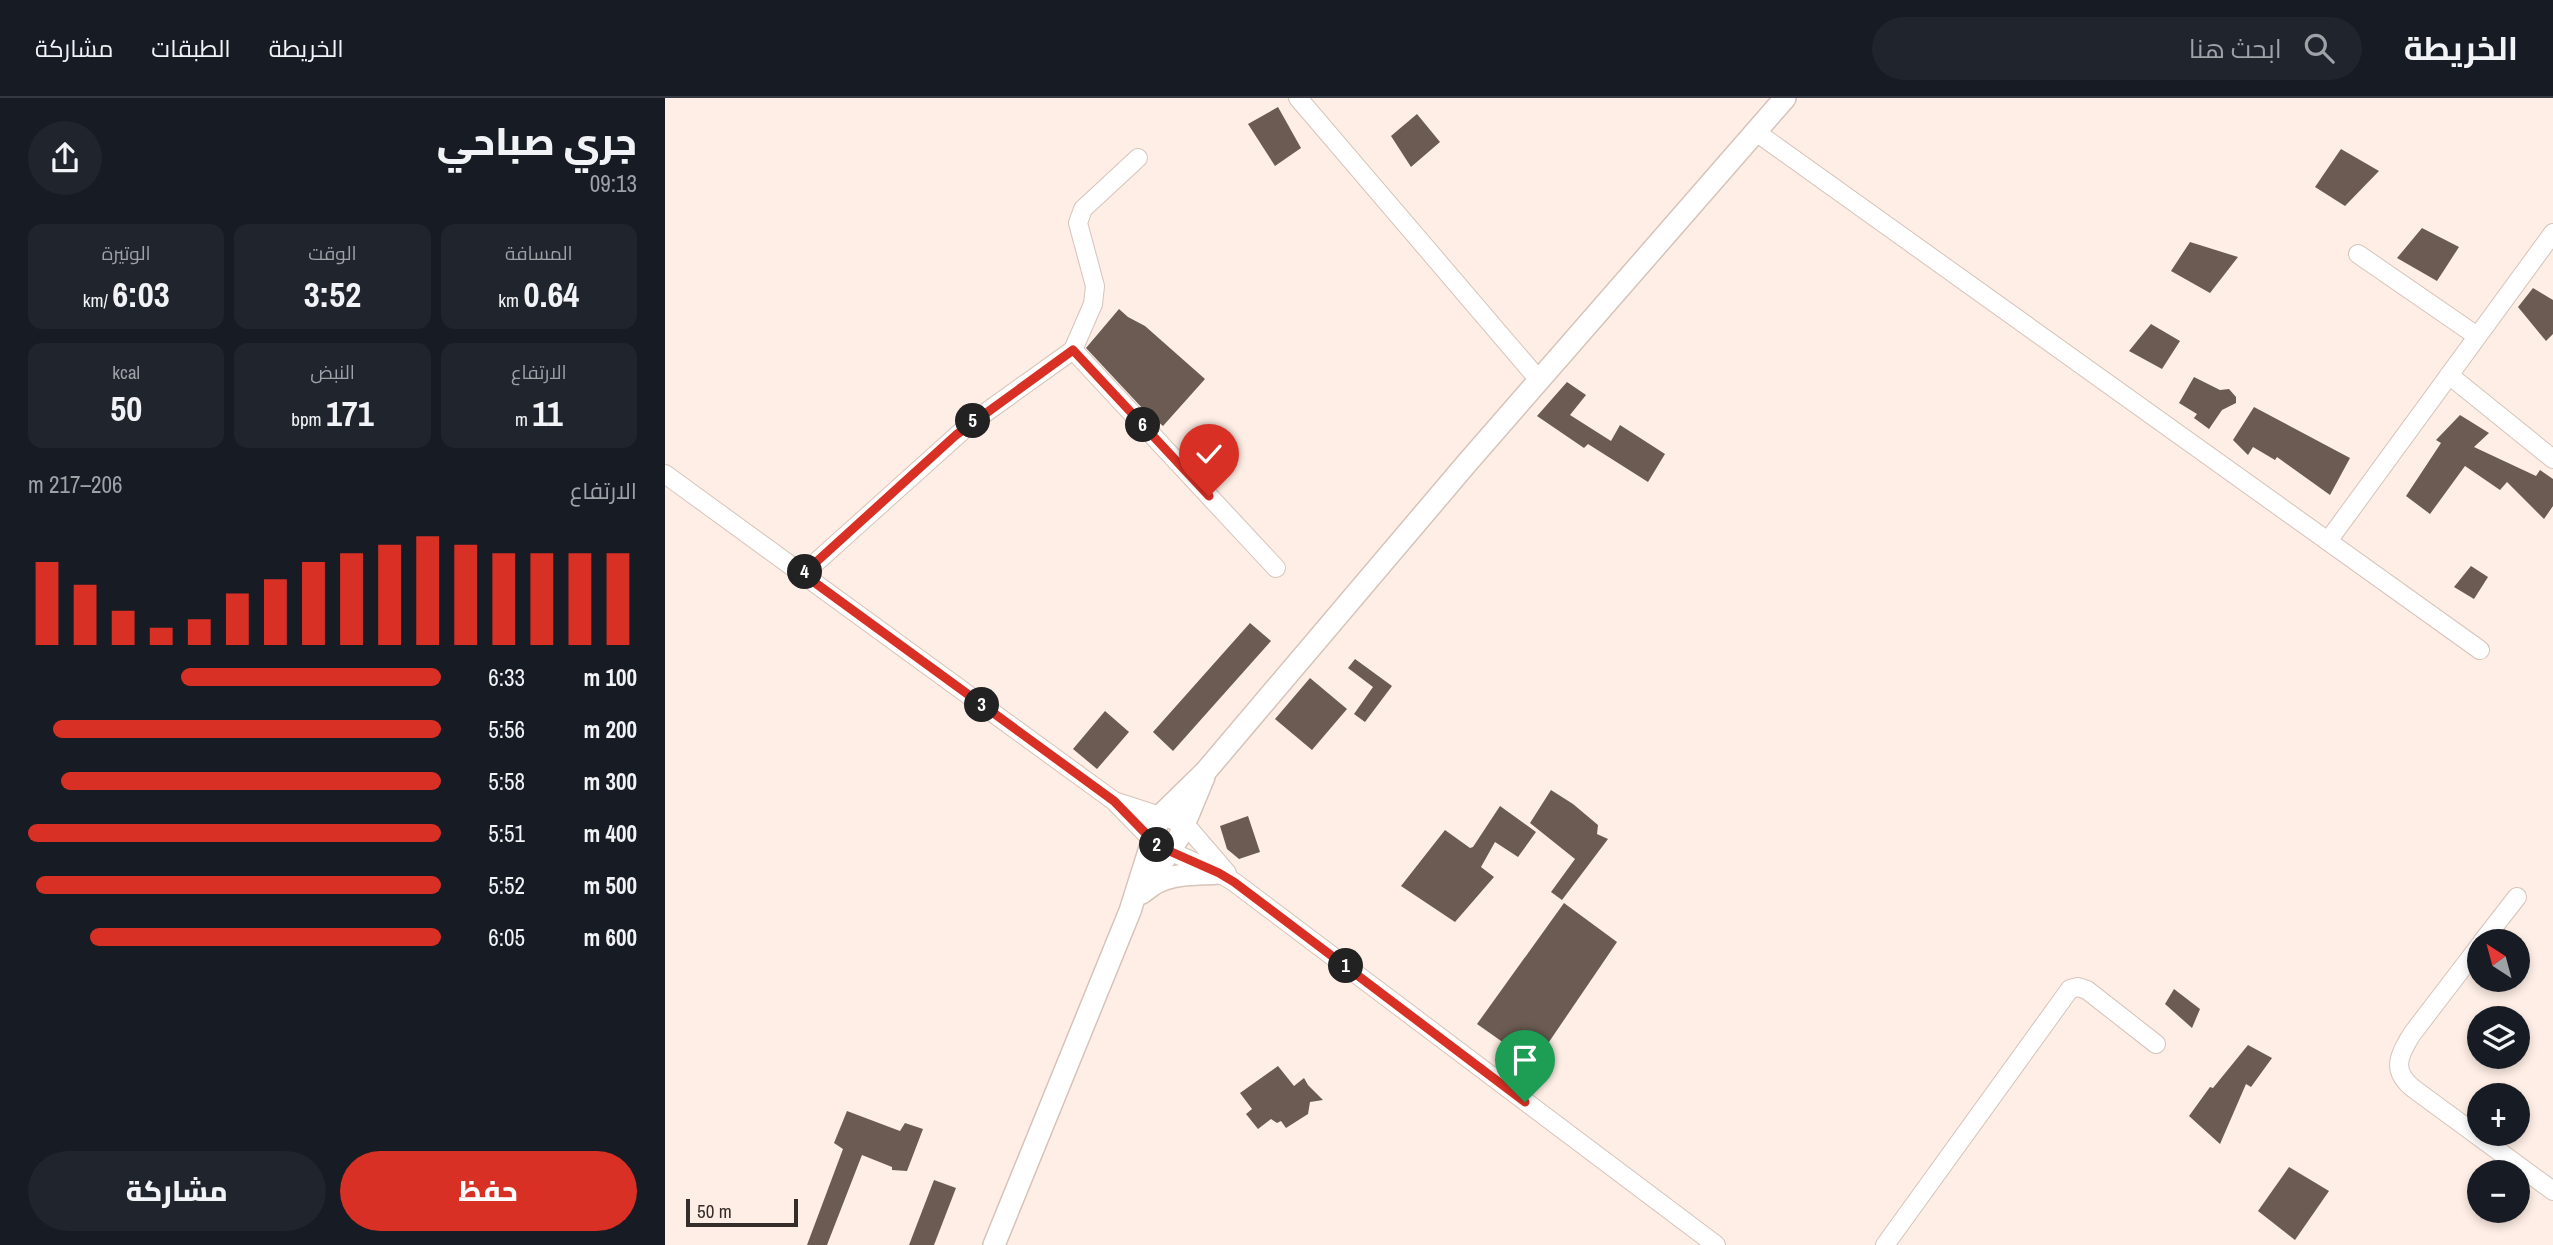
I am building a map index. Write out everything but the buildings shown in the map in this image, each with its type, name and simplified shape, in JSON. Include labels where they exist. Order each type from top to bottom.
[{"type":"street","points":[[1298,98],[1539,380]]},
{"type":"street","points":[[994,1245],[1136,902],[1151,839],[1160,816],[1206,771],[1539,380],[1785,98]]},
{"type":"street","points":[[1756,132],[2480,650]]},
{"type":"street","points":[[803,574],[964,429],[1073,350],[1093,304],[1095,286],[1078,223],[1079,216],[1083,209],[1138,158]]},
{"type":"street","points":[[2328,541],[2553,233]]},
{"type":"street","points":[[2358,254],[2477,336]]},
{"type":"street","points":[[1073,350],[1276,568]]},
{"type":"street","points":[[2449,375],[2553,459]]},
{"type":"street","points":[[665,474],[1114,801],[1158,846],[1227,877],[1716,1245]]},
{"type":"street","points":[[1136,902],[1185,824],[1206,771]]},
{"type":"street","points":[[1114,801],[1185,824],[1227,877]]},
{"type":"street","points":[[1136,902],[1162,880],[1186,875],[1227,877]]},
{"type":"street","points":[[2492,929],[2517,897]]},
{"type":"street","points":[[2467,961],[2403,1048],[2399,1072],[2408,1085],[2553,1191]]},
{"type":"street","points":[[1885,1245],[2070,989],[2078,987],[2087,990],[2156,1044]]},
{"type":"route","points":[[1209,496],[1073,350],[956,435],[803,574],[1114,801],[1158,846],[1234,882],[1525,1102]]}]
